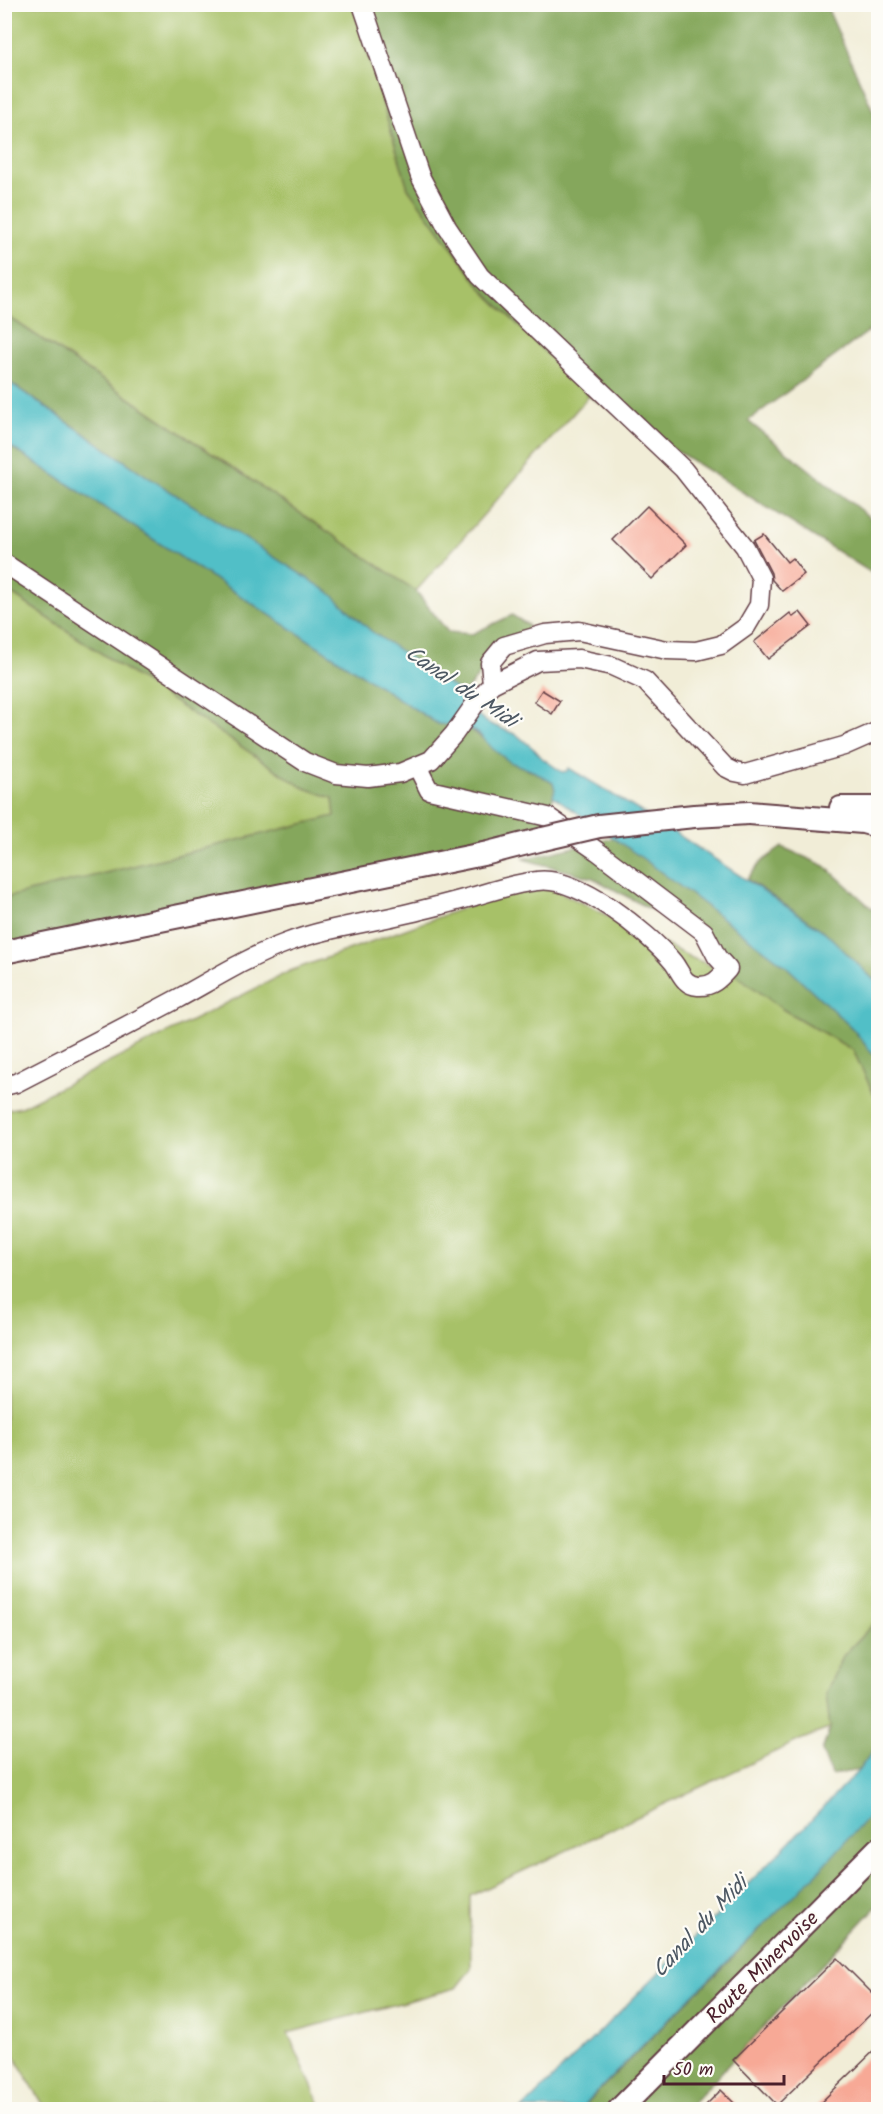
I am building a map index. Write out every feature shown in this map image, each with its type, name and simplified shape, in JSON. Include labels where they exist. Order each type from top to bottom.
[{"type":"main road","points":[[792,815],[830,808],[879,808]]},
{"type":"main road","points":[[4,952],[488,853],[599,826],[749,813],[863,822],[879,826]]},
{"type":"main road","name":"Route Minervoise","points":[[619,2109],[879,1849]]},
{"type":"street","points":[[362,4],[420,176],[447,227],[480,276],[682,469],[745,547],[761,578],[759,605],[755,612],[746,627],[721,645],[696,651],[667,650],[579,631],[545,633],[504,646],[490,663],[486,690]]},
{"type":"street","points":[[4,563],[306,762],[336,774],[368,777],[400,773],[431,760],[454,734],[486,690],[538,661],[579,659],[612,666],[645,681],[725,766],[745,774],[844,746],[879,731]]},
{"type":"street","points":[[4,1086],[26,1078],[257,955],[285,943],[313,934],[405,914],[539,880],[556,881],[573,887],[609,906],[639,929],[674,963],[683,980],[697,986],[715,983],[728,969],[717,957],[704,932],[597,850],[548,817],[429,790],[417,766]]},
{"type":"green space","points":[[4,5],[353,5],[408,188],[482,289],[589,396],[416,591],[5,314]]},
{"type":"green space","points":[[353,5],[826,5],[878,122],[878,324],[748,421],[878,524],[878,577],[589,396],[482,289],[408,188]]},
{"type":"green space","points":[[4,314],[416,591],[448,632],[472,634],[512,615],[528,625],[528,639],[490,663],[463,694],[371,631],[329,592],[151,479],[5,379]]},
{"type":"green space","points":[[5,443],[438,724],[454,719],[528,770],[553,783],[555,789],[543,839],[5,945],[4,898],[335,816],[333,798],[302,787],[5,589]]},
{"type":"green space","points":[[4,589],[302,787],[333,798],[335,816],[5,898]]},
{"type":"green space","points":[[614,838],[786,966],[853,1029],[878,1061],[878,1103],[853,1050],[784,1010],[728,969],[704,931],[646,907],[593,878],[523,859]]},
{"type":"green space","points":[[782,847],[825,866],[878,914],[878,984],[825,932],[747,879],[761,862]]},
{"type":"green space","points":[[550,887],[692,958],[738,976],[784,1010],[853,1050],[878,1103],[878,1619],[842,1657],[826,1693],[831,1728],[800,1740],[470,1896],[471,1969],[456,1988],[288,2033],[322,2109],[46,2109],[5,2041],[5,1110],[21,1107],[290,971],[502,894]]},
{"type":"green space","points":[[878,1619],[878,1744],[859,1770],[831,1775],[822,1751],[830,1728],[826,1693],[842,1657]]},
{"type":"green space","points":[[878,1806],[878,1905],[687,2109],[580,2110],[768,1921]]},
{"type":"water","points":[[4,379],[151,479],[329,592],[371,631],[463,694],[464,704],[488,723],[517,735],[542,758],[562,772],[569,768],[674,832],[825,932],[878,984],[878,1061],[853,1029],[786,966],[645,860],[553,796],[555,789],[553,783],[535,772],[510,762],[480,735],[454,719],[446,725],[438,724],[5,443]]},
{"type":"water","points":[[878,1744],[878,1806],[818,1872],[580,2109],[522,2109],[796,1836],[859,1770]]},
{"type":"building","points":[[647,506],[686,545],[652,579],[613,540]]},
{"type":"building","points":[[764,534],[787,562],[792,558],[804,574],[782,591],[772,580],[771,573],[754,540]]},
{"type":"building","points":[[800,612],[811,626],[768,659],[754,642],[790,613],[793,617]]},
{"type":"building","points":[[542,690],[560,701],[552,714],[534,702]]},
{"type":"building","points":[[837,1958],[879,2000],[879,2006],[777,2105],[733,2060]]},
{"type":"building","points":[[879,2046],[879,2109],[814,2109]]},
{"type":"building","points":[[721,2090],[740,2109],[702,2109]]},
{"type":"water label","name":"Canal du Midi","points":[[462,686]]},
{"type":"water label","name":"Canal du Midi","points":[[699,1926]]}]
